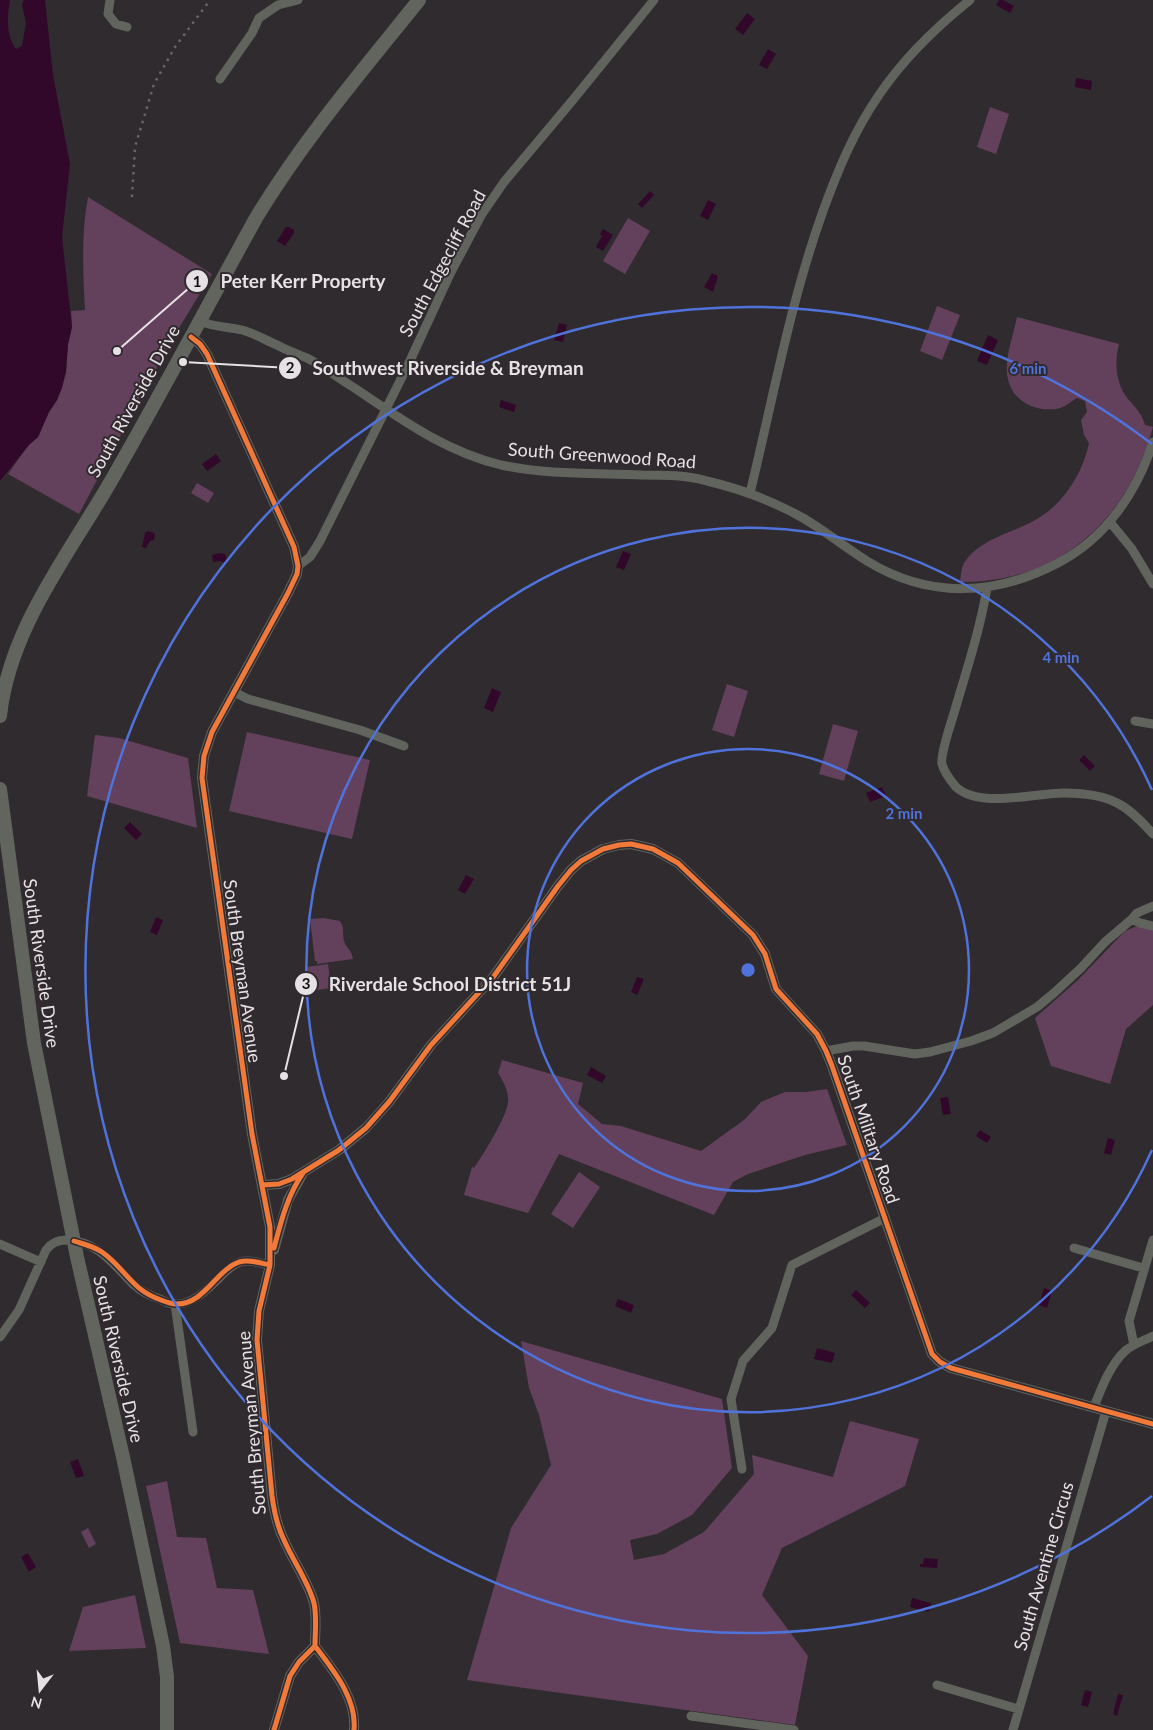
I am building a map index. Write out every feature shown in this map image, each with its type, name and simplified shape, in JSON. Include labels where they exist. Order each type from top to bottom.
[{"type":"main road","name":"South Riverside Drive","points":[[0,716],[4,691],[30,618],[112,480],[279,180],[322,122],[419,0]]},
{"type":"main road","name":"South Riverside Drive","points":[[0,789],[34,1042],[74,1241],[163,1646],[167,1677],[167,1730]]},
{"type":"street","points":[[110,0],[108,14],[116,24],[127,27]]},
{"type":"street","points":[[220,79],[252,32],[259,18],[278,5],[298,0]]},
{"type":"street","name":"South Edgecliff Road","points":[[298,566],[306,561],[314,551],[386,409],[450,274],[470,235],[493,197],[654,0]]},
{"type":"street","points":[[750,493],[794,303],[818,224],[837,173],[856,132],[879,95],[906,60],[936,29],[970,0]]},
{"type":"street","name":"South Greenwood Road","points":[[200,320],[215,327],[247,332],[309,360],[386,409],[409,426],[447,447],[474,457],[504,465],[552,471],[672,476],[704,480],[750,493],[801,517],[868,562],[905,579],[946,588],[966,590],[987,588],[1043,571],[1070,557],[1110,522],[1134,487],[1148,460],[1153,442]]},
{"type":"street","points":[[191,337],[200,344],[207,354],[283,519],[294,547],[298,566]]},
{"type":"street","points":[[1110,522],[1132,549],[1153,584]]},
{"type":"street","name":"South Breyman Avenue","points":[[298,566],[297,574],[288,593],[208,742],[204,756],[202,778],[252,1134],[269,1222],[270,1265],[259,1311],[257,1340],[272,1496],[276,1518],[282,1535],[314,1603],[316,1622],[315,1646]]},
{"type":"street","points":[[987,588],[979,628],[947,736],[941,763],[948,777],[957,788],[964,792],[985,798],[1064,793],[1100,797],[1117,803],[1128,810],[1153,834]]},
{"type":"street","points":[[234,692],[248,699],[360,730],[404,746]]},
{"type":"street","points":[[1135,721],[1153,724]]},
{"type":"street","name":"South Military Road","points":[[262,1185],[284,1182],[356,1138],[396,1093],[431,1045],[494,976],[571,870],[592,854],[614,846],[641,846],[666,855],[678,862],[736,918],[760,945],[765,954],[776,989],[817,1034],[826,1051],[935,1359],[951,1368],[1153,1424]]},
{"type":"street","points":[[826,1051],[864,1046],[914,1054],[930,1052],[971,1041],[993,1032],[1037,1007],[1081,968],[1105,942],[1137,913],[1153,906]]},
{"type":"street","points":[[1132,919],[1153,926]]},
{"type":"street","name":"South Military Road","points":[[270,1265],[288,1200],[304,1171]]},
{"type":"street","points":[[742,1469],[731,1399],[743,1361],[772,1328],[792,1265],[885,1218]]},
{"type":"street","points":[[0,1337],[19,1310],[46,1250],[52,1243],[62,1240],[89,1245],[103,1253],[141,1290],[156,1298],[175,1304],[184,1303],[201,1293],[225,1271],[238,1263],[249,1261],[270,1265]]},
{"type":"street","points":[[1134,1345],[1129,1321],[1143,1268],[1150,1257],[1153,1240]]},
{"type":"street","points":[[0,1244],[41,1262]]},
{"type":"street","points":[[1074,1248],[1143,1268]]},
{"type":"street","points":[[175,1304],[193,1432]]},
{"type":"street","points":[[1094,1407],[1115,1363],[1134,1345],[1153,1336]]},
{"type":"street","name":"South Aventine Circus","points":[[1013,1730],[1106,1410]]},
{"type":"street","points":[[274,1730],[290,1676],[299,1662],[315,1646],[329,1664],[350,1699],[355,1716],[354,1730]]},
{"type":"street","points":[[937,1685],[1018,1709]]},
{"type":"street","points":[[691,1716],[794,1730]]},
{"type":"shaded area","points":[[0,0],[10,0],[8,26],[10,38],[16,49],[22,46],[26,23],[22,5],[24,0],[45,0],[53,75],[70,164],[62,237],[72,327],[68,344],[66,372],[57,400],[49,412],[38,437],[29,445],[0,481]]},
{"type":"shaded area","points":[[999,0],[1014,6],[1010,13],[996,5]]},
{"type":"shaded area","points":[[747,13],[755,19],[743,35],[735,29]]},
{"type":"shaded area","points":[[768,49],[776,54],[767,69],[759,65]]},
{"type":"shaded area","points":[[1076,78],[1092,81],[1091,90],[1075,87]]},
{"type":"shaded area","points":[[990,107],[1009,114],[996,154],[977,147]]},
{"type":"shaded area","points":[[650,191],[654,195],[642,208],[638,204]]},
{"type":"shaded area","points":[[88,197],[212,274],[168,346],[79,514],[8,474],[29,444],[38,437],[49,412],[57,400],[66,371],[68,344],[72,327],[71,311],[85,310],[83,239]]},
{"type":"shaded area","points":[[708,200],[716,204],[708,220],[700,216]]},
{"type":"shaded area","points":[[628,218],[650,231],[625,274],[603,261]]},
{"type":"shaded area","points":[[286,227],[294,230],[294,233],[285,246],[277,241]]},
{"type":"shaded area","points":[[603,229],[613,235],[603,251],[596,247],[602,236],[600,234]]},
{"type":"shaded area","points":[[712,273],[718,276],[713,292],[704,287]]},
{"type":"shaded area","points":[[937,306],[960,315],[942,360],[920,351]]},
{"type":"shaded area","points":[[1017,317],[1119,344],[1116,366],[1121,387],[1140,414],[1145,425],[1153,427],[1142,460],[1126,491],[1107,517],[1084,540],[1058,558],[1028,571],[996,579],[960,582],[963,565],[973,552],[990,541],[1026,525],[1045,514],[1063,497],[1077,477],[1089,443],[1084,435],[1081,420],[1087,412],[1085,401],[1077,398],[1059,408],[1045,409],[1027,404],[1013,392],[1007,374],[1007,363]]},
{"type":"shaded area","points":[[559,323],[567,325],[563,342],[554,340]]},
{"type":"shaded area","points":[[988,335],[998,340],[987,365],[977,361]]},
{"type":"shaded area","points":[[501,400],[516,405],[514,412],[499,407]]},
{"type":"shaded area","points":[[216,454],[221,461],[207,471],[202,464]]},
{"type":"shaded area","points":[[197,483],[214,493],[208,503],[191,493]]},
{"type":"shaded area","points":[[148,531],[155,535],[154,540],[150,541],[146,548],[142,547],[145,533]]},
{"type":"shaded area","points":[[623,551],[631,554],[624,570],[616,567]]},
{"type":"shaded area","points":[[225,554],[226,563],[213,562],[212,555]]},
{"type":"shaded area","points":[[727,684],[748,691],[734,737],[712,730]]},
{"type":"shaded area","points":[[492,688],[501,692],[493,712],[484,708]]},
{"type":"shaded area","points":[[833,724],[858,731],[844,781],[819,774]]},
{"type":"shaded area","points":[[247,732],[370,760],[352,839],[229,811]]},
{"type":"shaded area","points":[[95,735],[119,738],[188,758],[197,828],[87,796]]},
{"type":"shaded area","points":[[1084,755],[1095,766],[1090,771],[1079,760]]},
{"type":"shaded area","points":[[882,787],[886,796],[870,802],[866,793]]},
{"type":"shaded area","points":[[130,822],[142,834],[136,840],[124,828]]},
{"type":"shaded area","points":[[466,875],[474,879],[465,894],[458,890]]},
{"type":"shaded area","points":[[156,917],[163,920],[157,935],[150,932]]},
{"type":"shaded area","points":[[323,918],[340,921],[343,928],[344,941],[353,959],[317,964],[317,961],[315,961],[310,919]]},
{"type":"shaded area","points":[[1137,926],[1153,929],[1153,1005],[1126,1029],[1110,1084],[1051,1066],[1035,1018],[1079,979],[1125,931]]},
{"type":"shaded area","points":[[328,964],[331,988],[310,991],[307,967]]},
{"type":"shaded area","points":[[637,977],[644,979],[637,995],[631,992]]},
{"type":"shaded area","points":[[502,1060],[583,1083],[578,1104],[602,1124],[621,1126],[701,1151],[744,1120],[761,1102],[785,1092],[827,1089],[847,1145],[805,1155],[748,1174],[733,1182],[714,1215],[559,1154],[528,1213],[464,1195],[472,1167],[474,1168],[488,1145],[507,1108],[508,1094],[498,1073]]},
{"type":"shaded area","points":[[591,1067],[606,1076],[602,1083],[587,1075]]},
{"type":"shaded area","points":[[948,1097],[951,1114],[943,1115],[940,1098]]},
{"type":"shaded area","points":[[980,1130],[991,1137],[987,1143],[976,1136]]},
{"type":"shaded area","points":[[1108,1138],[1115,1140],[1111,1155],[1104,1153]]},
{"type":"shaded area","points":[[579,1172],[600,1187],[573,1228],[551,1214]]},
{"type":"shaded area","points":[[1044,1288],[1052,1291],[1047,1308],[1039,1305]]},
{"type":"shaded area","points":[[856,1290],[870,1303],[865,1308],[851,1295]]},
{"type":"shaded area","points":[[618,1299],[634,1305],[631,1313],[615,1306]]},
{"type":"shaded area","points":[[521,1341],[722,1399],[732,1468],[692,1515],[657,1534],[630,1540],[634,1560],[664,1554],[704,1532],[754,1474],[752,1455],[833,1477],[850,1421],[919,1439],[905,1486],[782,1548],[762,1595],[808,1656],[795,1725],[467,1680],[511,1528],[551,1465],[539,1415],[529,1388]]},
{"type":"shaded area","points":[[817,1348],[835,1353],[832,1363],[814,1359]]},
{"type":"shaded area","points":[[78,1459],[84,1476],[76,1478],[70,1462]]},
{"type":"shaded area","points":[[167,1481],[177,1537],[206,1538],[217,1588],[253,1590],[269,1654],[180,1643],[146,1486]]},
{"type":"shaded area","points":[[88,1528],[96,1544],[89,1548],[81,1532]]},
{"type":"shaded area","points":[[28,1553],[36,1567],[29,1572],[21,1557]]},
{"type":"shaded area","points":[[924,1558],[938,1559],[937,1568],[920,1567],[920,1564],[923,1564]]},
{"type":"shaded area","points":[[135,1595],[146,1648],[69,1651],[83,1607]]},
{"type":"shaded area","points":[[912,1598],[931,1603],[929,1612],[910,1607]]},
{"type":"shaded area","points":[[1085,1690],[1092,1692],[1088,1707],[1081,1705]]},
{"type":"shaded area","points":[[1118,1694],[1123,1695],[1117,1716],[1113,1714]]},
{"type":"railway","points":[[132,197],[135,147],[154,84],[175,47],[210,0]]},
{"type":"cycle path","points":[[191,337],[200,344],[207,354],[294,547],[298,566],[297,574],[288,593],[212,732],[204,756],[202,778],[252,1134],[270,1227],[270,1265],[259,1311],[257,1340],[272,1496],[276,1518],[282,1535],[314,1603],[316,1619],[315,1646]]},
{"type":"cycle path","points":[[262,1185],[279,1184],[292,1179],[339,1150],[366,1128],[389,1102],[431,1045],[494,976],[558,886],[581,861],[603,849],[619,845],[631,844],[653,849],[678,863],[753,935],[765,954],[776,989],[817,1034],[832,1066],[932,1354],[940,1362],[951,1368],[1153,1424]]},
{"type":"cycle path","points":[[274,1248],[289,1200],[303,1173]]},
{"type":"cycle path","points":[[74,1241],[102,1252],[142,1290],[161,1300],[174,1304],[186,1303],[194,1299],[223,1272],[239,1262],[251,1261],[270,1265]]},
{"type":"cycle path","points":[[274,1730],[290,1676],[299,1662],[315,1646],[336,1675],[348,1696],[354,1718],[354,1730]]},
{"type":"place","name":"Peter Kerr Property","points":[[117,351]]},
{"type":"place","name":"Southwest Riverside & Breyman","points":[[183,362]]},
{"type":"place","name":"Riverdale School District 51J","points":[[284,1076]]}]
